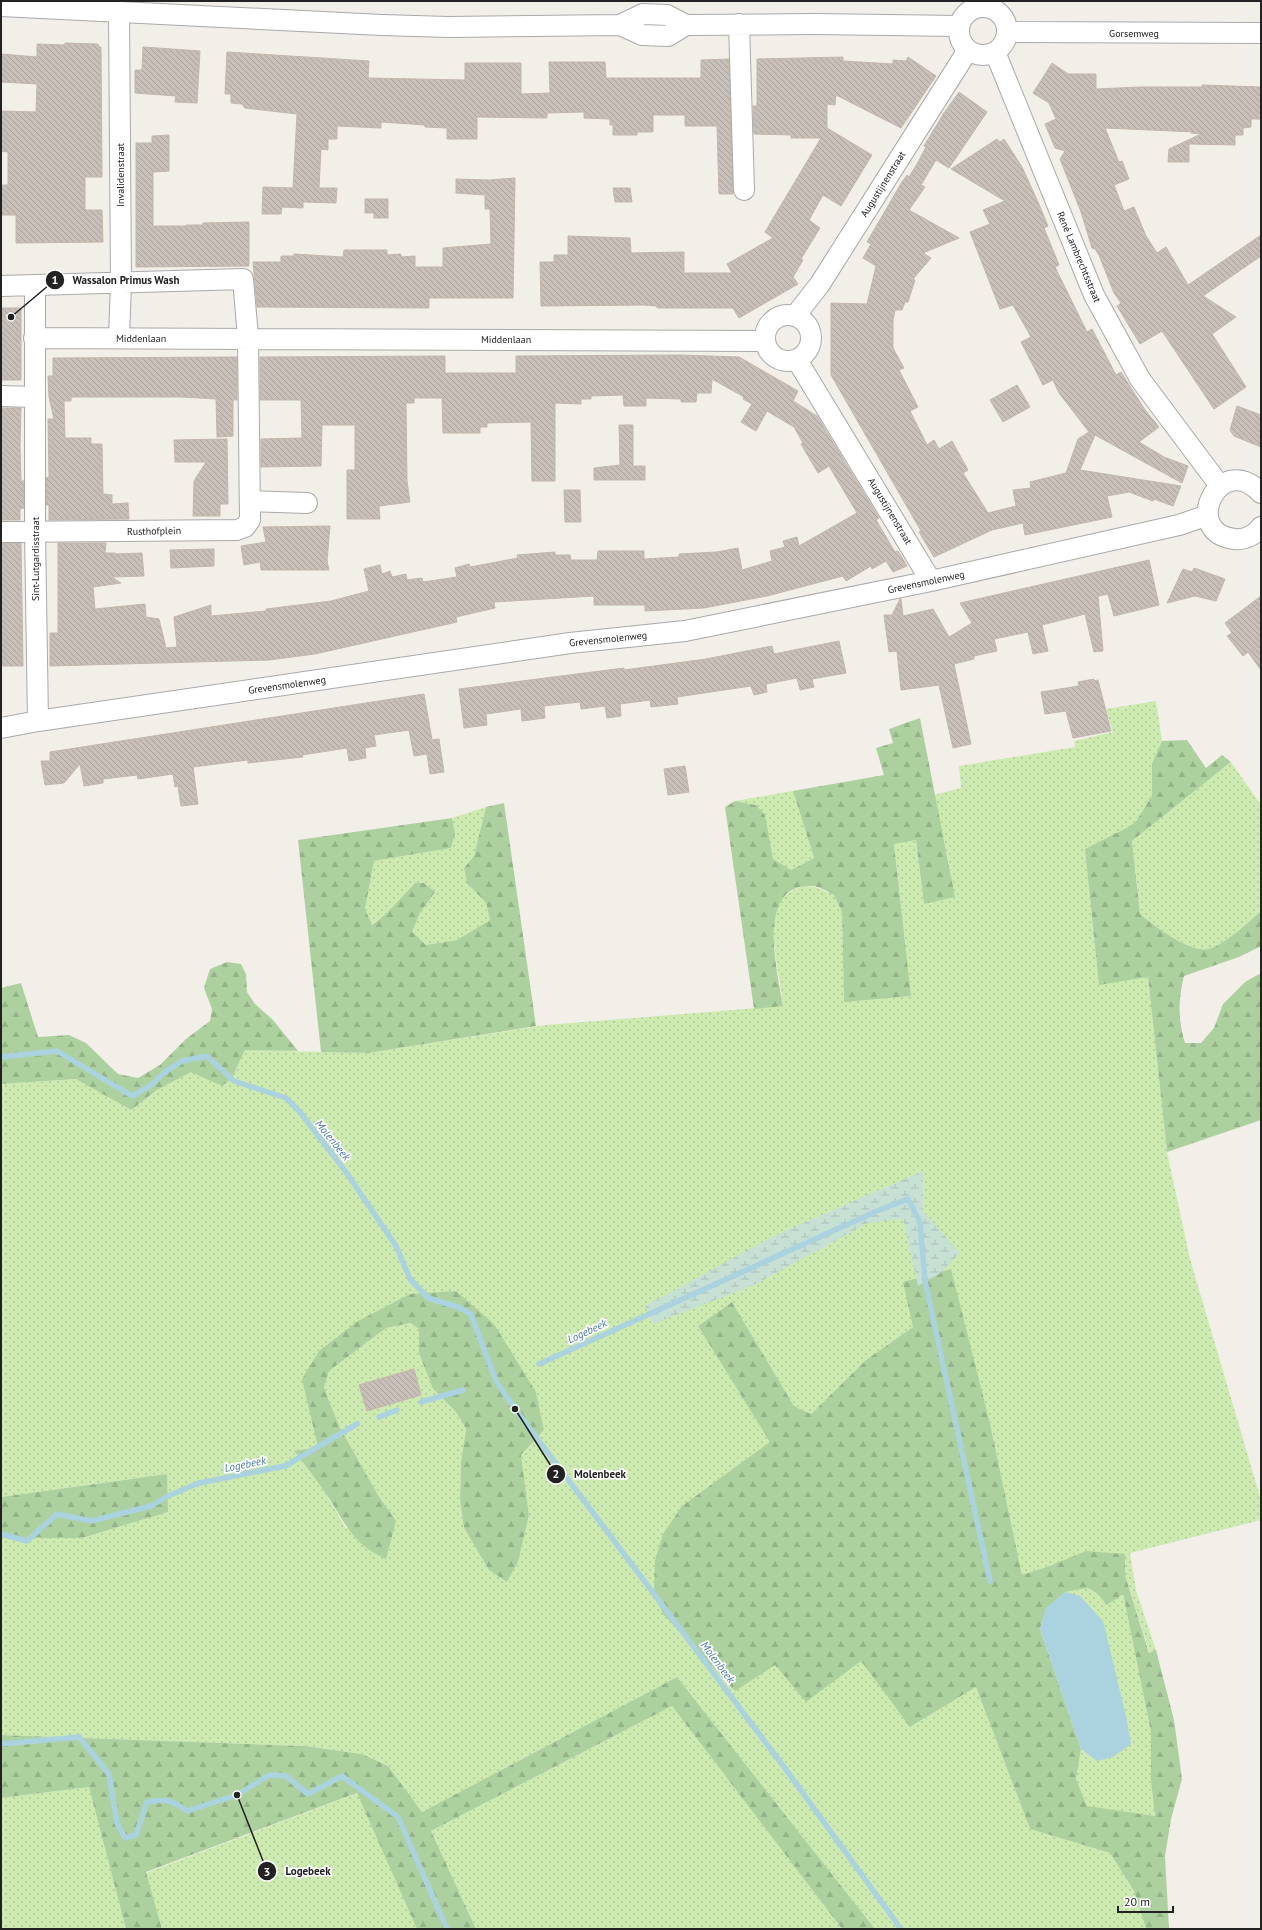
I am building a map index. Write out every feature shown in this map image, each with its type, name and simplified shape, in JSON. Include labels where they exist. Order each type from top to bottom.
[{"type":"street","points":[[974,4],[996,10],[1007,24],[1008,32],[1004,44],[995,52],[982,55],[968,50],[960,37],[960,26],[965,15],[974,4]]},
{"type":"street","points":[[1,6],[119,13],[390,25],[620,26],[642,35],[668,36],[686,25],[960,26]]},
{"type":"street","name":"Invalidenstraat","points":[[119,13],[121,283],[119,338]]},
{"type":"street","points":[[739,24],[744,190]]},
{"type":"street","name":"Gorsemweg","points":[[1008,32],[1261,33]]},
{"type":"street","name":"Augustijnenstraat","points":[[795,316],[820,284],[968,50]]},
{"type":"street","name":"René Lambrechtsstraat","points":[[995,52],[1094,295],[1140,379],[1220,486]]},
{"type":"street","points":[[1,286],[243,279],[248,338]]},
{"type":"street","name":"Sint-Lutgardisstraat","points":[[35,285],[34,397],[38,721]]},
{"type":"street","points":[[782,316],[795,316],[806,323],[812,338],[810,347],[803,356],[797,360],[790,361],[775,358],[770,352],[765,341],[767,328],[773,320],[782,316]]},
{"type":"street","name":"Middenlaan","points":[[34,338],[765,341]]},
{"type":"street","name":"Rusthofplein","points":[[35,532],[237,530],[245,527],[250,520],[248,338]]},
{"type":"street","name":"Augustijnenstraat","points":[[797,360],[931,581]]},
{"type":"street","points":[[1,396],[34,397]]},
{"type":"street","points":[[1258,535],[1238,540],[1222,535],[1215,530],[1208,515],[1208,504],[1212,494],[1220,486],[1228,482],[1242,481],[1255,486],[1261,493]]},
{"type":"street","points":[[250,501],[307,503]]},
{"type":"street","name":"Grevensmolenweg","points":[[1,728],[38,721],[492,654],[570,643],[685,631],[931,581],[1179,525],[1208,515]]},
{"type":"street","points":[[1,532],[35,532]]},
{"type":"green space","points":[[1156,701],[1162,741],[1152,763],[1152,795],[1137,820],[1130,826],[1085,849],[1099,984],[1148,977],[1167,1152],[1190,1259],[1261,1500],[1261,1520],[1130,1553],[1136,1590],[1156,1650],[1150,1654],[1125,1575],[1125,1554],[1052,1565],[1022,1575],[990,1423],[950,1269],[913,1327],[866,1360],[811,1414],[794,1406],[732,1302],[698,1326],[771,1442],[682,1506],[776,1665],[806,1701],[861,1660],[910,1727],[976,1687],[1030,1829],[1110,1853],[1134,1891],[1146,1929],[875,1929],[677,1677],[422,1812],[388,1766],[362,1754],[305,1746],[1,1735],[1,1534],[18,1538],[82,1538],[168,1512],[166,1474],[1,1497],[1,1084],[76,1079],[131,1110],[157,1090],[191,1072],[232,1078],[245,1050],[369,1053],[546,1025],[783,1006],[775,952],[774,924],[776,912],[782,898],[795,889],[806,886],[811,886],[834,895],[842,912],[844,1001],[911,996],[894,843],[916,840],[924,904],[951,874],[934,795],[961,788],[959,766],[1075,747],[1074,741],[1113,732],[1106,709]],"holes":[[[456,1291],[536,1392],[544,1430],[521,1455],[529,1515],[518,1562],[507,1582],[489,1570],[464,1528],[460,1500],[461,1462],[466,1429],[457,1413],[433,1389],[419,1353],[419,1329],[409,1323],[386,1328],[329,1371],[324,1388],[340,1428],[378,1495],[396,1521],[346,1528],[322,1487],[294,1452],[318,1447],[319,1351]]]},
{"type":"green space","points":[[920,718],[955,897],[924,904],[916,840],[894,844],[911,996],[844,1002],[842,912],[834,895],[812,886],[794,889],[782,899],[776,914],[774,933],[775,953],[783,1006],[754,1009],[725,807],[735,801],[756,805],[765,815],[773,859],[791,870],[814,858],[793,791],[884,775],[876,748],[893,743],[889,729]]},
{"type":"green space","points":[[1187,740],[1206,768],[1222,755],[1231,762],[1132,841],[1140,914],[1162,931],[1182,943],[1200,949],[1208,949],[1228,939],[1261,911],[1261,946],[1239,957],[1184,976],[1181,993],[1180,1018],[1185,1043],[1201,1043],[1214,1028],[1223,1004],[1245,982],[1261,973],[1261,1120],[1167,1152],[1148,977],[1099,985],[1085,849],[1130,826],[1137,820],[1152,795],[1152,763],[1162,741]]},
{"type":"green space","points":[[1231,762],[1261,805],[1261,911],[1236,933],[1221,943],[1208,949],[1201,949],[1182,943],[1140,914],[1132,841]]},
{"type":"green space","points":[[793,791],[814,858],[791,870],[773,860],[756,805],[735,801]]},
{"type":"green space","points":[[504,803],[536,1026],[369,1053],[321,1052],[298,840],[452,818],[455,834],[451,848],[374,861],[365,909],[372,925],[387,913],[415,883],[424,883],[435,892],[420,913],[412,932],[426,945],[457,940],[490,920],[486,903],[467,883],[464,868],[474,856],[486,807]]},
{"type":"green space","points":[[486,807],[474,856],[464,868],[467,883],[486,903],[490,920],[457,940],[426,945],[412,932],[420,913],[435,892],[415,883],[387,913],[371,925],[365,909],[374,861],[451,848],[455,834],[452,818]]},
{"type":"green space","points":[[227,962],[241,964],[246,974],[247,992],[255,1004],[273,1020],[298,1051],[245,1050],[232,1078],[222,1086],[191,1072],[157,1090],[131,1110],[76,1079],[1,1084],[1,988],[21,983],[38,1037],[69,1035],[86,1043],[118,1074],[138,1078],[160,1065],[186,1039],[210,1021],[212,1009],[204,988],[210,969]]},
{"type":"green space","points":[[923,1171],[923,1211],[960,1253],[939,1274],[918,1286],[903,1219],[868,1223],[754,1285],[653,1324],[645,1306],[776,1235]]},
{"type":"green space","points":[[951,1269],[990,1423],[1022,1575],[1086,1551],[1125,1554],[1125,1575],[1149,1653],[1156,1650],[1174,1720],[1182,1779],[1171,1819],[1165,1856],[1169,1929],[1146,1929],[1134,1891],[1110,1853],[1030,1829],[976,1687],[910,1727],[861,1661],[806,1702],[775,1665],[735,1691],[663,1614],[654,1593],[655,1561],[663,1534],[682,1506],[770,1442],[698,1326],[732,1302],[794,1406],[811,1414],[866,1360],[913,1327],[903,1282]],"holes":[[[1088,1588],[1098,1594],[1107,1605],[1123,1594],[1151,1732],[1151,1781],[1155,1816],[1087,1806],[1076,1779],[1081,1749],[1040,1629],[1046,1609],[1065,1592]]]},
{"type":"green space","points":[[456,1291],[494,1324],[536,1392],[544,1430],[521,1455],[529,1515],[518,1562],[507,1582],[489,1570],[464,1528],[460,1500],[461,1462],[466,1429],[457,1413],[433,1389],[419,1353],[419,1329],[410,1323],[386,1328],[329,1371],[324,1388],[340,1428],[378,1495],[396,1521],[386,1559],[363,1545],[348,1529],[319,1483],[294,1451],[318,1447],[302,1379],[319,1351],[358,1321],[410,1294]]},
{"type":"green space","points":[[167,1474],[168,1512],[82,1538],[18,1538],[1,1534],[1,1497]]},
{"type":"green space","points":[[1088,1588],[1098,1594],[1123,1594],[1151,1732],[1151,1781],[1155,1816],[1087,1807],[1076,1779],[1081,1749],[1097,1761],[1065,1592]]},
{"type":"green space","points":[[677,1677],[875,1929],[842,1929],[672,1706],[431,1831],[476,1929],[417,1929],[357,1793],[146,1872],[162,1929],[126,1929],[89,1787],[1,1798],[1,1735],[305,1746],[362,1754],[388,1766],[422,1812]]},
{"type":"green space","points":[[672,1706],[842,1929],[476,1929],[431,1831]]},
{"type":"green space","points":[[89,1787],[126,1929],[1,1929],[1,1798]]},
{"type":"green space","points":[[358,1793],[417,1929],[162,1929],[146,1873]]},
{"type":"water","points":[[1065,1592],[1080,1596],[1103,1621],[1126,1716],[1131,1744],[1113,1757],[1097,1761],[1081,1749],[1040,1629],[1046,1608]]},
{"type":"building","points":[[65,43],[98,44],[99,47],[101,47],[102,177],[85,177],[85,210],[102,210],[103,242],[16,243],[16,215],[1,215],[1,185],[8,185],[8,152],[1,151],[1,111],[36,112],[37,84],[1,82],[1,54],[37,57],[37,44],[65,45]]},
{"type":"building","points":[[143,47],[200,51],[197,103],[175,102],[176,96],[135,93],[135,70],[142,70]]},
{"type":"building","points":[[227,52],[369,61],[368,78],[465,80],[465,63],[521,63],[521,94],[550,93],[549,62],[605,62],[606,78],[701,78],[701,60],[729,59],[733,194],[719,194],[717,126],[685,126],[685,115],[653,115],[653,132],[637,132],[637,135],[613,135],[613,125],[610,125],[610,119],[584,118],[584,112],[547,113],[547,118],[477,117],[477,139],[447,139],[447,128],[425,127],[425,125],[381,122],[381,128],[337,126],[337,139],[328,139],[328,150],[321,149],[319,188],[337,188],[336,203],[303,202],[303,208],[282,207],[281,214],[262,214],[263,187],[293,188],[297,114],[245,108],[242,104],[231,103],[231,94],[225,94]]},
{"type":"building","points":[[843,57],[843,61],[893,64],[893,60],[906,61],[908,57],[936,76],[901,128],[836,95],[835,105],[827,104],[827,128],[872,155],[841,206],[823,195],[809,220],[820,228],[801,259],[803,260],[793,277],[798,284],[739,318],[733,308],[657,308],[657,306],[643,305],[541,306],[540,262],[554,262],[554,255],[568,255],[568,236],[630,238],[631,253],[684,252],[684,273],[732,273],[727,264],[773,238],[765,232],[821,138],[791,138],[791,135],[754,134],[753,106],[757,106],[757,59]]},
{"type":"building","points":[[1052,63],[1068,74],[1096,74],[1096,89],[1202,87],[1202,85],[1261,87],[1261,119],[1251,119],[1251,127],[1243,128],[1243,135],[1235,135],[1235,145],[1189,144],[1189,162],[1168,162],[1169,149],[1201,134],[1191,133],[1195,132],[1105,128],[1119,162],[1122,161],[1129,179],[1114,185],[1124,211],[1134,207],[1146,236],[1157,253],[1166,247],[1188,285],[1261,235],[1261,256],[1203,296],[1236,317],[1212,334],[1246,387],[1214,409],[1162,331],[1140,344],[1117,306],[1121,303],[1114,293],[1099,255],[1095,249],[1092,248],[1081,212],[1060,159],[1065,151],[1055,148],[1045,124],[1056,119],[1049,103],[1033,93]]},
{"type":"building","points":[[959,92],[987,112],[949,168],[936,160],[921,185],[925,187],[909,210],[959,238],[923,253],[931,258],[913,279],[915,280],[908,302],[905,302],[902,310],[895,310],[893,320],[893,348],[904,368],[899,370],[918,407],[910,411],[927,445],[934,440],[939,449],[952,441],[968,470],[963,473],[988,513],[1016,506],[1013,490],[1031,488],[1030,482],[1066,473],[1078,439],[1089,432],[1059,393],[1053,380],[1043,385],[1021,342],[1031,337],[1013,305],[1000,309],[970,232],[990,224],[983,210],[1005,201],[951,169],[997,139],[1000,142],[1004,139],[1022,167],[1038,202],[1048,226],[1044,228],[1059,265],[1055,267],[1087,332],[1092,329],[1116,375],[1121,372],[1145,410],[1159,427],[1139,442],[1164,457],[1188,466],[1182,483],[1095,435],[1080,470],[1181,486],[1173,506],[1154,499],[1153,501],[1129,492],[1107,496],[1112,517],[1025,535],[1023,523],[992,530],[934,557],[919,532],[921,531],[831,375],[831,303],[867,304],[876,266],[863,258],[871,244],[867,242],[902,182],[907,175],[909,177],[917,164],[926,147],[924,146]]},
{"type":"building","points":[[169,135],[169,171],[153,172],[153,226],[186,226],[203,225],[203,223],[249,222],[249,266],[136,267],[136,143],[152,143],[152,136]]},
{"type":"building","points":[[515,178],[513,298],[429,298],[429,308],[257,307],[253,262],[281,262],[281,256],[294,256],[294,254],[343,257],[344,250],[387,250],[387,255],[401,254],[401,257],[415,256],[415,267],[443,267],[443,248],[491,244],[490,209],[485,209],[485,195],[456,193],[456,179],[489,180]]},
{"type":"building","points":[[613,188],[630,188],[632,202],[615,202]]},
{"type":"building","points":[[365,199],[388,199],[388,218],[374,218],[374,213],[365,213]]},
{"type":"building","points":[[1,308],[21,308],[21,380],[1,380]]},
{"type":"building","points":[[680,355],[739,357],[798,391],[793,401],[817,416],[879,518],[876,520],[895,552],[898,551],[907,566],[893,572],[886,561],[872,569],[871,566],[846,581],[843,576],[767,596],[704,608],[645,611],[645,605],[594,605],[594,596],[494,602],[495,608],[456,617],[457,622],[315,654],[269,660],[50,666],[50,633],[58,633],[58,543],[106,543],[105,553],[142,553],[144,576],[112,577],[121,583],[93,587],[95,609],[145,604],[146,617],[159,619],[166,648],[177,647],[174,617],[211,605],[211,616],[266,611],[266,609],[331,601],[369,591],[364,569],[380,565],[382,574],[390,571],[392,577],[406,574],[407,580],[422,578],[423,582],[457,577],[455,568],[469,564],[470,567],[518,558],[517,555],[555,552],[555,555],[570,555],[571,560],[597,560],[598,551],[644,551],[644,559],[679,557],[679,554],[717,552],[738,548],[742,570],[772,561],[770,551],[785,547],[783,541],[797,537],[799,546],[857,513],[829,466],[818,473],[801,444],[803,443],[794,427],[767,411],[756,431],[741,422],[752,404],[743,399],[744,397],[712,379],[711,393],[697,393],[696,402],[681,402],[681,399],[646,398],[646,406],[624,406],[623,395],[591,396],[591,399],[581,399],[581,404],[555,403],[555,481],[532,481],[531,422],[487,423],[487,427],[480,427],[480,433],[443,433],[442,398],[414,398],[414,403],[406,403],[407,481],[410,502],[379,506],[380,519],[347,519],[347,470],[355,470],[355,425],[322,425],[321,466],[261,467],[261,439],[302,438],[301,400],[260,400],[260,357],[445,356],[445,373],[516,373],[516,356]]},
{"type":"building","points":[[237,357],[237,400],[233,400],[233,436],[217,437],[216,399],[182,397],[71,397],[71,401],[64,401],[65,438],[91,438],[91,444],[102,444],[103,494],[112,495],[112,504],[128,503],[129,519],[49,520],[49,505],[46,505],[46,478],[49,477],[48,419],[54,419],[49,397],[48,376],[53,376],[53,358]]},
{"type":"building","points":[[1017,385],[1030,407],[1003,422],[990,400]]},
{"type":"building","points":[[1237,406],[1261,415],[1261,447],[1234,436],[1230,430]]},
{"type":"building","points":[[1,408],[21,408],[21,481],[24,481],[24,508],[20,509],[20,520],[1,520]]},
{"type":"building","points":[[619,425],[633,425],[633,466],[645,466],[645,480],[594,480],[594,468],[620,465]]},
{"type":"building","points":[[227,439],[228,504],[220,504],[220,516],[193,516],[194,481],[206,462],[175,462],[174,440]]},
{"type":"building","points":[[564,490],[580,490],[581,522],[565,522]]},
{"type":"building","points":[[330,526],[327,561],[329,570],[261,570],[260,562],[244,565],[241,546],[266,542],[263,527]]},
{"type":"building","points":[[1,543],[21,543],[23,666],[1,666]]},
{"type":"building","points":[[214,549],[214,566],[171,568],[170,550]]},
{"type":"building","points":[[1149,560],[1159,605],[1114,616],[1108,594],[1098,596],[1103,651],[1094,652],[1085,614],[1042,625],[1048,651],[1033,654],[1028,632],[994,639],[997,651],[974,656],[974,659],[954,664],[971,744],[953,748],[939,685],[901,690],[897,651],[889,652],[884,615],[892,615],[900,599],[903,616],[933,609],[949,637],[972,623],[960,603]]},
{"type":"building","points":[[1194,568],[1225,579],[1216,601],[1195,596],[1167,603],[1183,569],[1192,572]]},
{"type":"building","points":[[1261,596],[1261,670],[1248,652],[1243,656],[1227,636],[1232,633],[1225,623]]},
{"type":"building","points":[[839,641],[846,673],[812,679],[814,687],[800,690],[797,678],[766,684],[767,692],[754,695],[751,686],[677,697],[678,704],[651,707],[650,700],[620,704],[621,716],[607,718],[605,706],[581,709],[580,702],[544,706],[545,718],[522,721],[521,709],[486,714],[487,725],[464,728],[459,689],[706,659],[772,646],[774,654]]},
{"type":"building","points":[[1094,679],[1094,681],[1098,680],[1111,731],[1073,738],[1066,711],[1045,714],[1041,692],[1079,686],[1078,682]]},
{"type":"building","points":[[424,694],[432,740],[439,739],[444,772],[430,774],[427,754],[414,756],[409,730],[374,735],[376,746],[365,748],[366,758],[349,761],[347,748],[302,755],[303,757],[248,763],[248,760],[193,767],[198,804],[181,806],[178,786],[175,787],[173,774],[138,779],[137,775],[103,779],[103,783],[84,786],[80,764],[64,783],[45,785],[41,761],[50,761],[50,752]]},
{"type":"building","points":[[685,766],[689,792],[668,795],[664,769]]},
{"type":"building","points":[[414,1369],[421,1395],[367,1411],[359,1385]]},
{"type":"waterway","name":"Molenbeek","points":[[1,1057],[57,1051],[132,1096],[150,1086],[165,1072],[182,1061],[207,1056],[234,1081],[286,1098],[299,1111],[346,1172],[396,1246],[410,1279],[428,1298],[458,1307],[471,1314],[496,1381],[515,1409],[787,1771],[901,1929]]},
{"type":"waterway","points":[[539,1364],[877,1211],[908,1199],[920,1222],[925,1281],[990,1581]]},
{"type":"waterway","name":"Logebeek","points":[[421,1402],[463,1390]]},
{"type":"waterway","name":"Logebeek","points":[[379,1417],[397,1410]]},
{"type":"waterway","name":"Logebeek","points":[[1,1534],[27,1541],[57,1514],[91,1521],[151,1506],[168,1496],[199,1483],[285,1466],[357,1424]]},
{"type":"waterway","name":"Logebeek","points":[[1,1744],[79,1737],[109,1774],[117,1823],[125,1838],[136,1835],[147,1802],[164,1800],[177,1804],[187,1811],[237,1795],[269,1775],[286,1776],[308,1794],[342,1776],[398,1817],[447,1929]]},
{"type":"place","name":"Wassalon Primus Wash","points":[[11,317]]},
{"type":"place","name":"Molenbeek","points":[[515,1409]]},
{"type":"place","name":"Logebeek","points":[[237,1795]]}]
